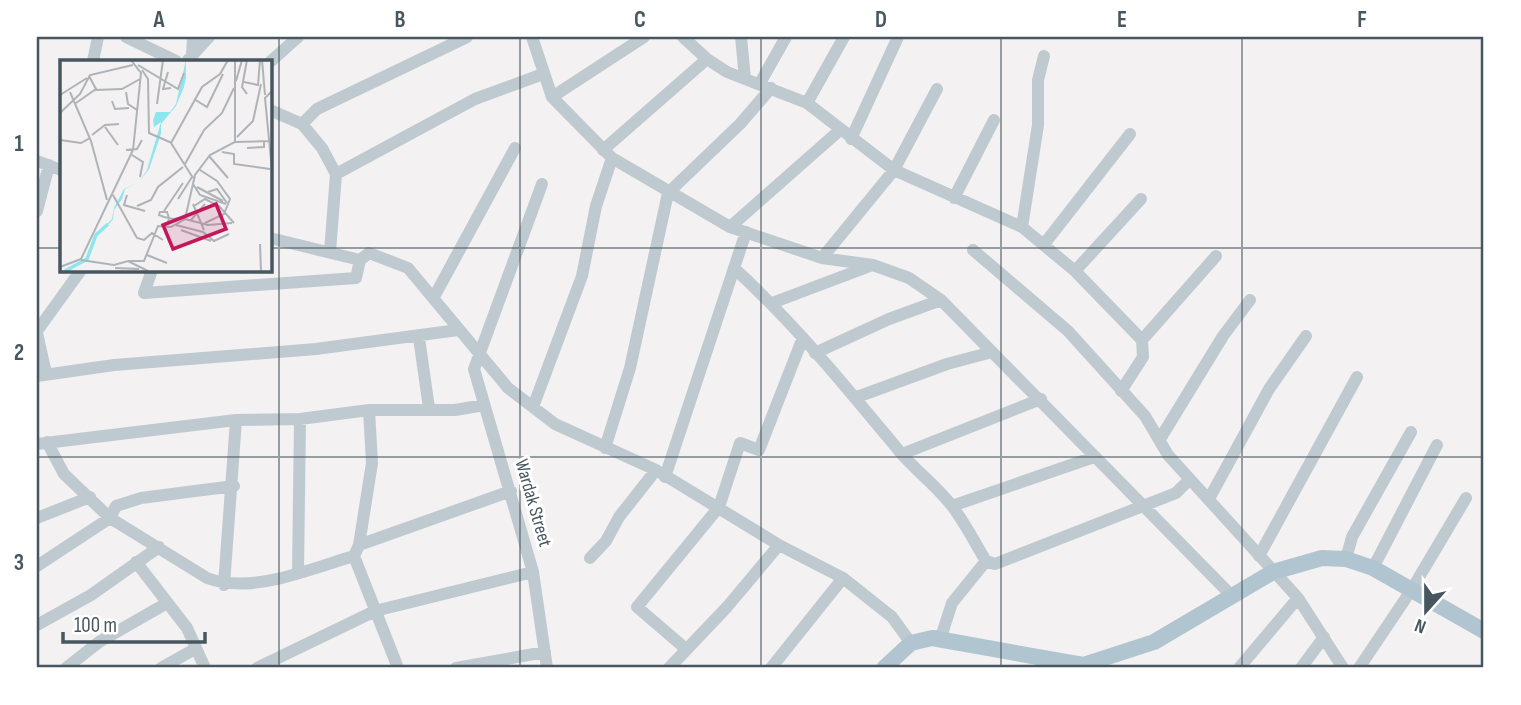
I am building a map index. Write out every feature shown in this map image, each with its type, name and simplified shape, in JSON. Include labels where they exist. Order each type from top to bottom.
[{"type":"main road","points":[[884,668],[911,643],[932,638],[1083,665],[1154,642],[1230,594],[1273,572],[1322,558],[1346,559],[1373,568],[1484,631]]},
{"type":"street","points":[[93,60],[98,37]]},
{"type":"street","points":[[126,37],[174,60]]},
{"type":"street","points":[[189,59],[193,37]]},
{"type":"street","points":[[189,59],[209,37]]},
{"type":"street","points":[[271,61],[298,37]]},
{"type":"street","points":[[302,124],[317,109],[467,37]]},
{"type":"street","points":[[531,37],[552,97],[607,154],[668,193],[730,227],[822,258],[873,265],[909,278],[942,300],[1230,594]]},
{"type":"street","points":[[552,97],[644,37]]},
{"type":"street","points":[[683,37],[707,60],[745,79],[807,103],[894,170],[1022,227],[1045,243],[1142,340],[1143,358],[1121,391]]},
{"type":"street","points":[[741,37],[745,79]]},
{"type":"street","points":[[605,448],[630,368],[668,193],[740,124],[765,86],[786,37]]},
{"type":"street","points":[[807,103],[844,37]]},
{"type":"street","points":[[851,139],[898,37]]},
{"type":"street","points":[[1022,227],[1038,125],[1038,80],[1044,56]]},
{"type":"street","points":[[533,407],[582,276],[607,154],[707,60]]},
{"type":"street","points":[[336,174],[475,99],[542,74]]},
{"type":"street","points":[[822,258],[894,170],[937,89]]},
{"type":"street","points":[[271,110],[302,124],[322,148],[336,174],[330,252]]},
{"type":"street","points":[[954,198],[994,120]]},
{"type":"street","points":[[730,227],[840,130]]},
{"type":"street","points":[[1045,243],[1130,134]]},
{"type":"street","points":[[434,297],[515,148]]},
{"type":"street","points":[[37,211],[54,166]]},
{"type":"street","points":[[478,352],[510,277],[542,184]]},
{"type":"street","points":[[1075,271],[1141,199]]},
{"type":"street","points":[[590,558],[606,541],[619,517],[661,474],[746,232]]},
{"type":"street","points":[[271,238],[360,260]]},
{"type":"street","points":[[972,250],[1068,331],[1145,416],[1168,455],[1298,598],[1343,668]]},
{"type":"street","points":[[152,271],[144,293],[356,278],[360,260],[369,253],[408,268],[508,388],[555,424],[661,474],[779,545],[843,578],[892,617],[911,643]]},
{"type":"street","points":[[1142,340],[1216,256]]},
{"type":"street","points":[[772,303],[873,265]]},
{"type":"street","points":[[734,268],[772,303],[802,340],[857,397],[902,454],[951,506],[986,561],[995,564],[1176,493],[1190,479]]},
{"type":"street","points":[[80,271],[37,332],[41,374],[419,338],[458,330]]},
{"type":"street","points":[[816,353],[889,319],[942,300]]},
{"type":"street","points":[[1160,439],[1223,335],[1250,300]]},
{"type":"street","points":[[1209,499],[1269,389],[1306,336]]},
{"type":"street","points":[[419,338],[429,408]]},
{"type":"street","points":[[686,649],[637,607],[719,507],[740,443],[759,450],[802,340]]},
{"type":"street","name":"Wardak Street","points":[[478,352],[474,369],[533,572],[547,668]]},
{"type":"street","points":[[857,397],[947,364],[992,352]]},
{"type":"street","points":[[1259,556],[1357,377]]},
{"type":"street","points":[[902,454],[1041,399]]},
{"type":"street","points":[[484,405],[455,410],[369,410],[300,419],[236,420],[42,443],[64,474],[110,518],[206,578],[224,584],[253,583],[298,572],[511,491]]},
{"type":"street","points":[[369,410],[372,463],[356,550],[375,611],[398,668]]},
{"type":"street","points":[[298,572],[300,419]]},
{"type":"street","points":[[224,584],[234,486],[236,420]]},
{"type":"street","points":[[1346,559],[1352,537],[1411,432]]},
{"type":"street","points":[[1373,568],[1437,445]]},
{"type":"street","points":[[951,506],[1094,457]]},
{"type":"street","points":[[37,566],[110,518],[116,506],[141,498],[234,486]]},
{"type":"street","points":[[37,518],[90,497]]},
{"type":"street","points":[[1359,668],[1412,589],[1465,498]]},
{"type":"street","points":[[669,668],[727,607],[779,545]]},
{"type":"street","points":[[37,625],[91,595],[159,547]]},
{"type":"street","points":[[932,638],[942,634],[952,603],[986,561]]},
{"type":"street","points":[[136,562],[187,628],[205,668]]},
{"type":"street","points":[[257,668],[375,611],[533,572]]},
{"type":"street","points":[[771,668],[843,578]]},
{"type":"street","points":[[1239,668],[1298,598]]},
{"type":"street","points":[[66,668],[99,642],[167,603]]},
{"type":"street","points":[[1301,668],[1324,637]]},
{"type":"street","points":[[161,668],[195,649]]},
{"type":"street","points":[[456,668],[545,652]]}]
